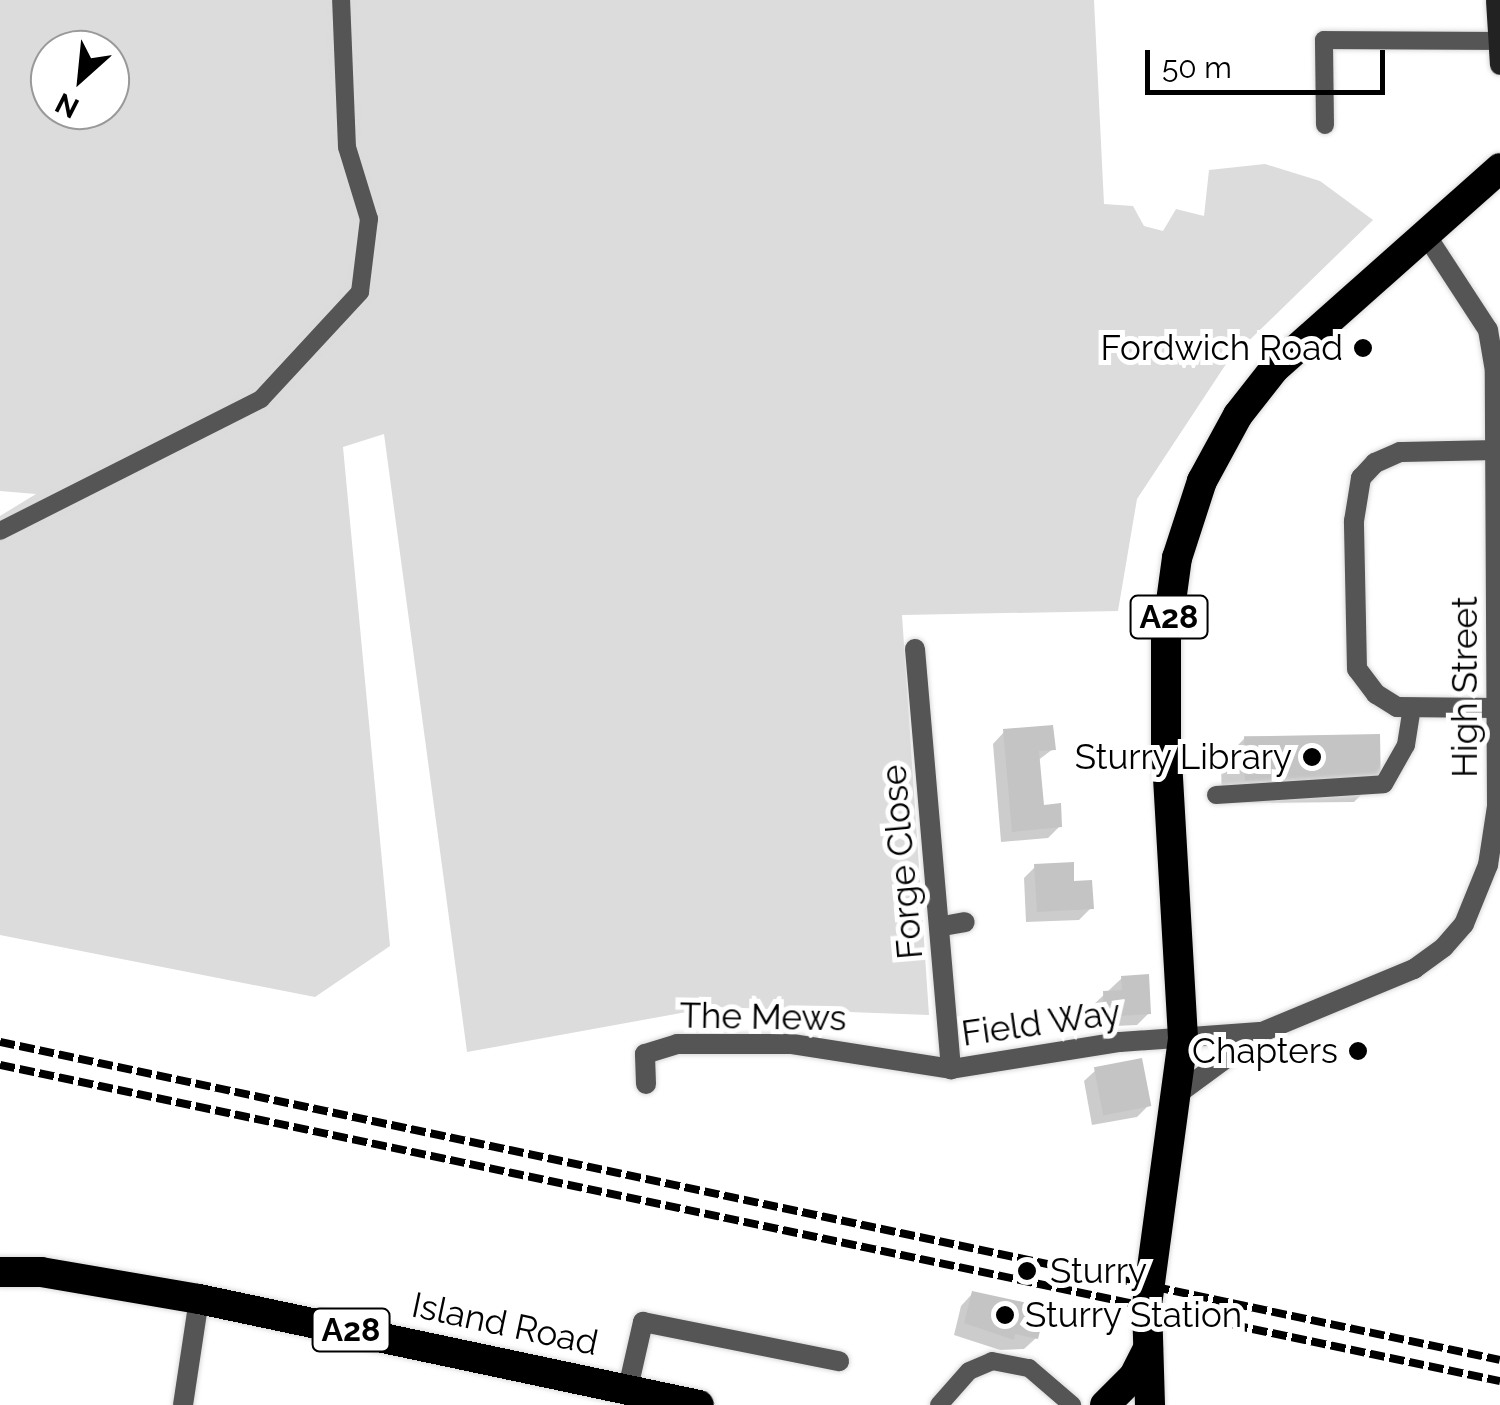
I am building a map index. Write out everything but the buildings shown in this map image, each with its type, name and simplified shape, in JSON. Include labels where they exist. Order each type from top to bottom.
[{"type":"highway","name":"A28","points":[[1150,1405],[1147,1305],[1179,1093],[1183,1038],[1166,744],[1166,638],[1177,558],[1202,480],[1238,415],[1274,368],[1500,168]]},
{"type":"highway","name":"Island Road","points":[[0,1272],[41,1272],[199,1299],[695,1405]]},
{"type":"highway","points":[[1105,1405],[1134,1376],[1149,1345]]},
{"type":"street","points":[[1496,0],[1500,64]]},
{"type":"street","name":"High Street","points":[[1179,1093],[1262,1032],[1414,969],[1444,947],[1464,924],[1488,865],[1499,806],[1499,607],[1498,450],[1488,330],[1424,232]]},
{"type":"street","points":[[1496,708],[1412,708],[1376,694],[1357,668],[1354,521],[1362,478],[1400,452],[1498,450]]},
{"type":"street","name":"Forge Close","points":[[915,649],[942,926],[951,1069]]},
{"type":"street","points":[[942,926],[965,922]]},
{"type":"street","name":"High Street","points":[[1183,1038],[1262,1032]]},
{"type":"street","name":"Field Way","points":[[909,1064],[951,1069],[1183,1038]]},
{"type":"street","name":"The Mews","points":[[646,1084],[645,1054],[677,1044],[792,1044],[909,1064]]},
{"type":"street","points":[[183,1405],[199,1299]]},
{"type":"street","points":[[628,1388],[643,1322],[839,1360]]},
{"type":"lane","points":[[0,531],[261,398],[360,292],[369,219],[348,147],[341,0]]},
{"type":"lane","points":[[1326,125],[1324,40],[1498,41]]},
{"type":"lane","points":[[1216,795],[1384,784],[1406,745],[1412,708]]},
{"type":"lane","points":[[939,1405],[969,1370],[992,1361],[1029,1368],[1072,1405]]},
{"type":"shaded area","points":[[0,0],[1094,0],[1104,204],[1133,206],[1144,226],[1163,231],[1176,209],[1204,216],[1209,170],[1265,164],[1320,181],[1373,220],[1228,361],[1137,499],[1118,611],[902,615],[929,1015],[714,1007],[467,1052],[384,434],[343,447],[390,946],[315,997],[0,935],[0,516],[36,494],[0,491]]},
{"type":"railway","points":[[0,1042],[1500,1360]]},
{"type":"railway","points":[[0,1065],[1500,1381]]},
{"type":"place","name":"Fordwich Road","points":[[1363,348]]},
{"type":"place","name":"Sturry Library","points":[[1312,757]]},
{"type":"place","name":"Chapters","points":[[1358,1051]]},
{"type":"place","name":"Sturry","points":[[1027,1271]]},
{"type":"place","name":"Sturry Station","points":[[1005,1315]]}]
